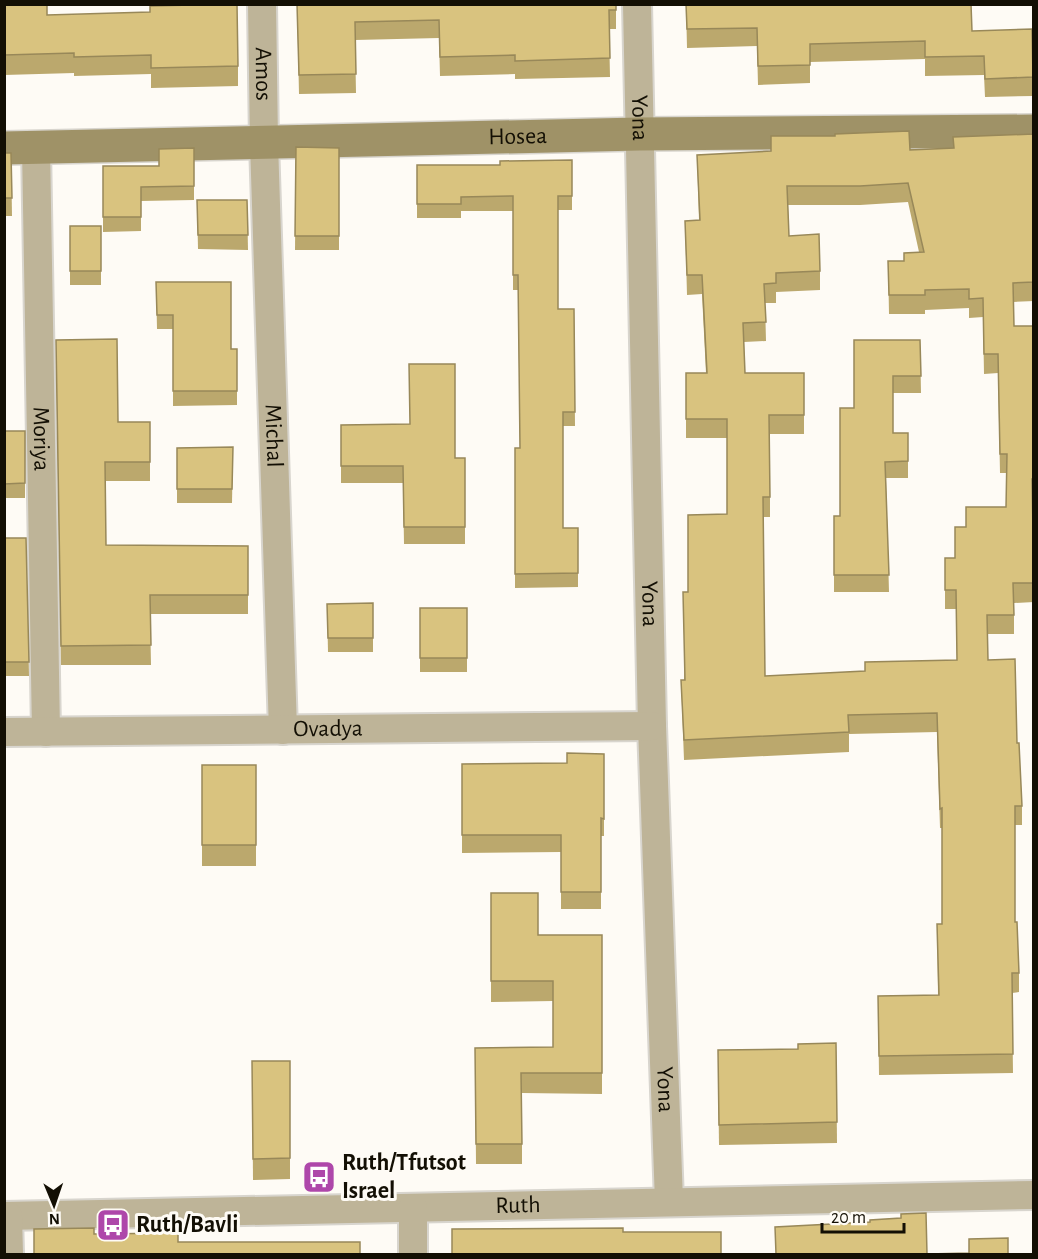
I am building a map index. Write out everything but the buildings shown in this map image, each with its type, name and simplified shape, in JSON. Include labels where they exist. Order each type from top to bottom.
[{"type":"street","name":"Amos","points":[[262,4],[264,143]]},
{"type":"street","name":"Yona","points":[[636,4],[652,726],[669,1202]]},
{"type":"street","name":"Hosea","points":[[20,148],[639,134],[1034,131]]},
{"type":"street","name":"Michal","points":[[264,143],[284,729]]},
{"type":"street","name":"Moriya","points":[[20,148],[46,732]]},
{"type":"street","name":"Ovadya","points":[[4,732],[652,726]]},
{"type":"street","name":"Ruth","points":[[6,1216],[1034,1195]]},
{"type":"street","points":[[413,1208],[413,1254]]},
{"type":"street","points":[[6,1216],[9,1254]]},
{"type":"place","name":"Ruth/Tfutsot Israel","points":[[319,1177]]},
{"type":"place","name":"Ruth/Bavli","points":[[113,1225]]}]
